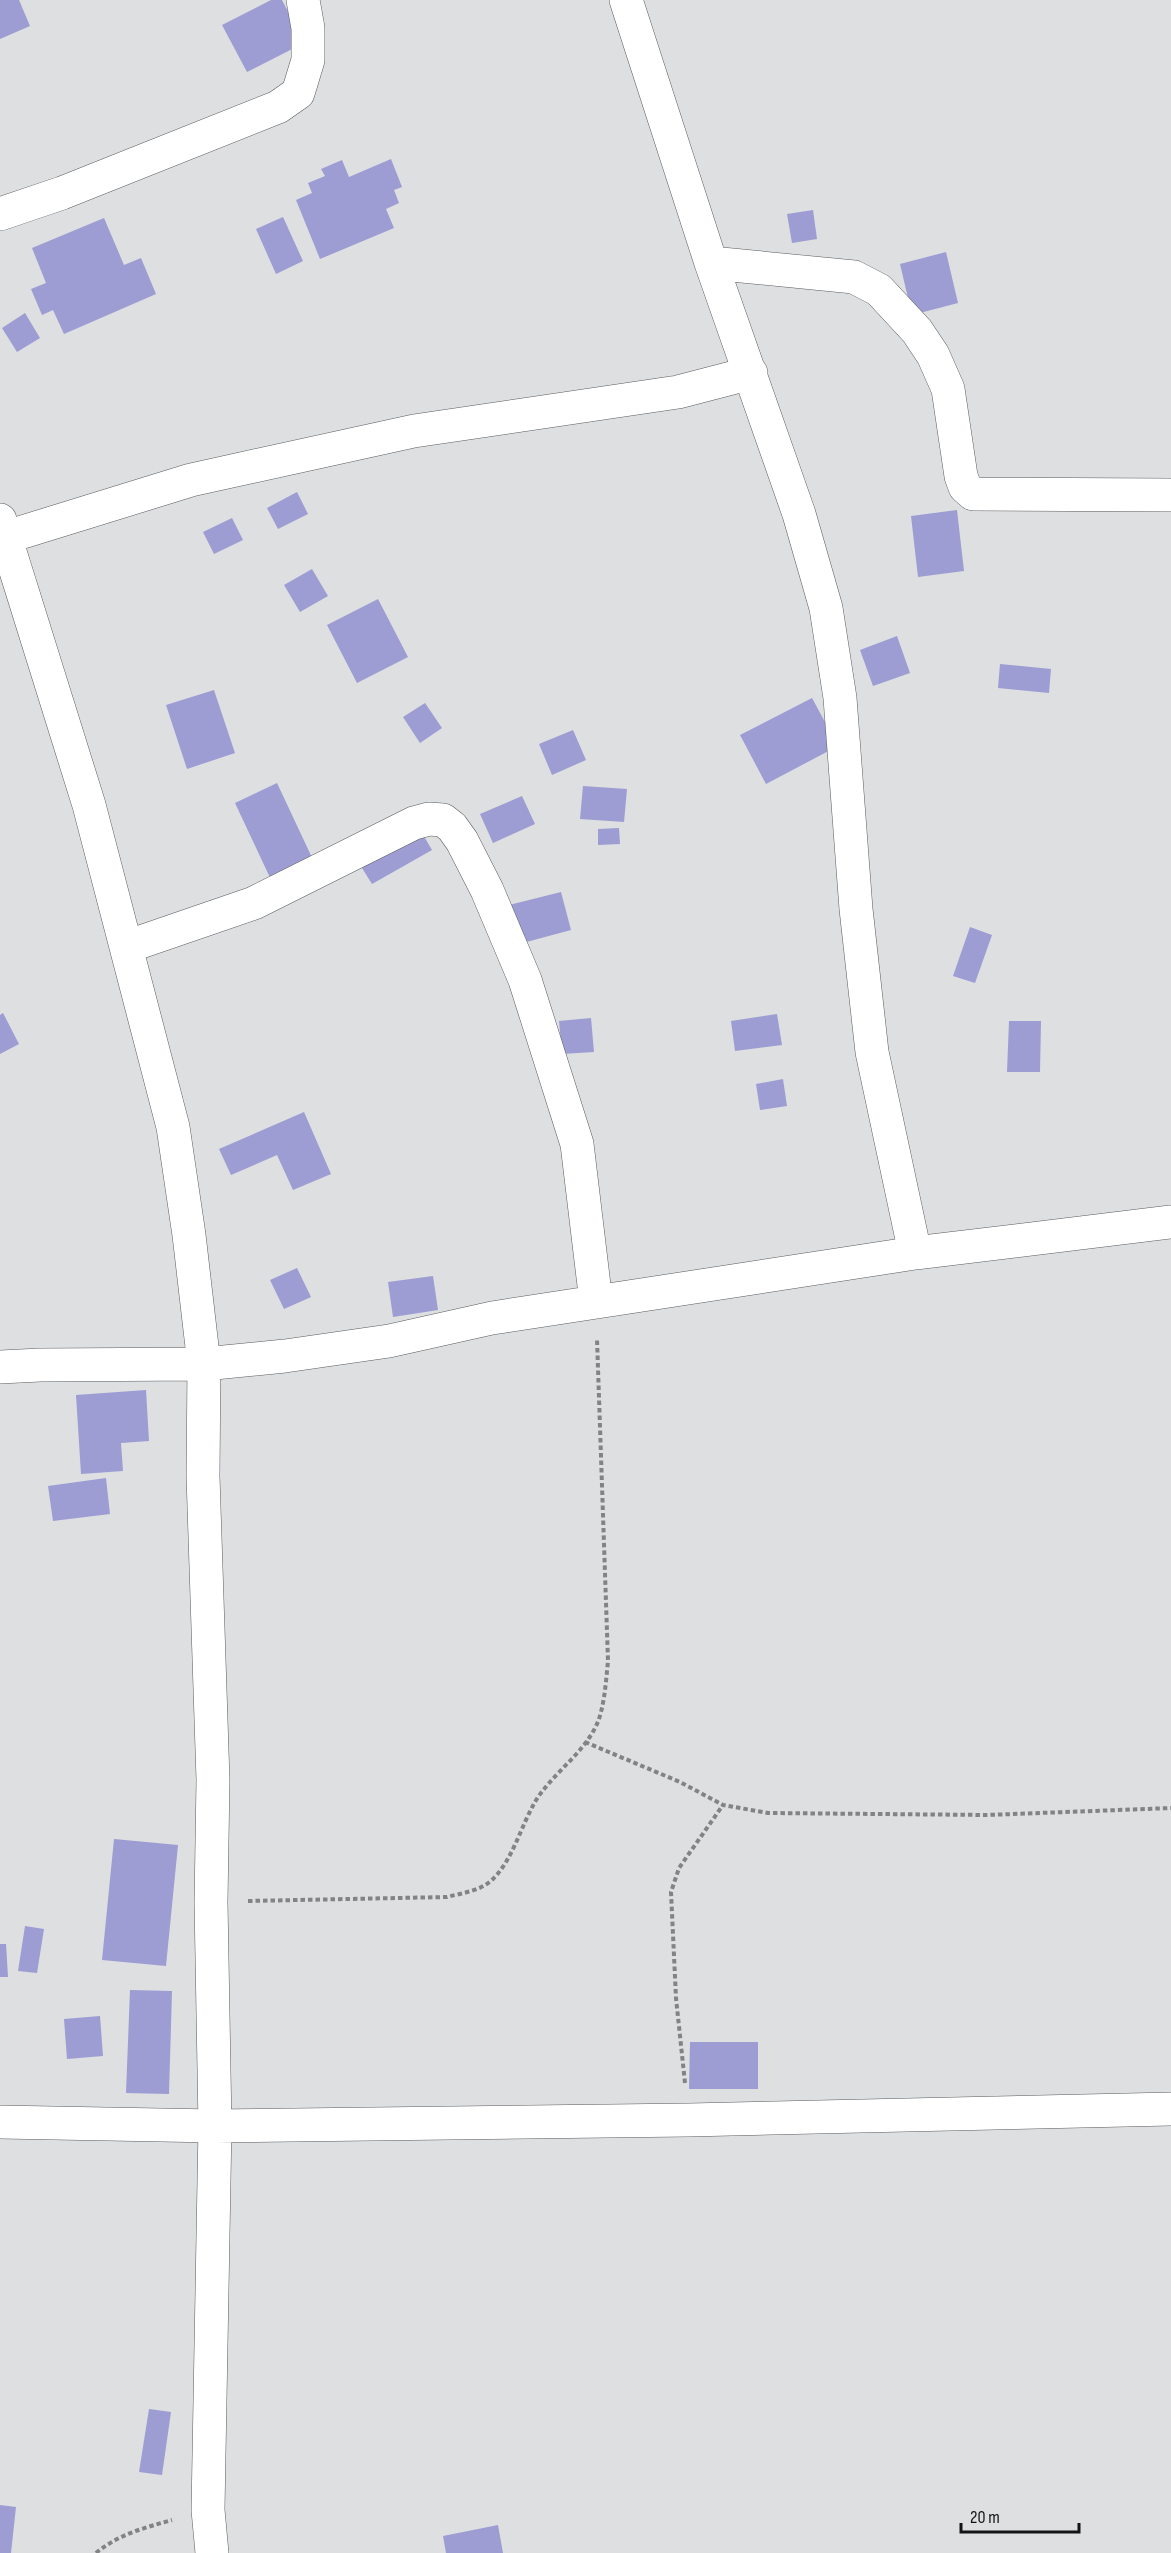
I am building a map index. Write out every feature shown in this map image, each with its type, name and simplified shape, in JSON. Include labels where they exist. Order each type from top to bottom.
[{"type":"street","points":[[0,214],[63,193],[278,107],[298,93],[308,60],[308,28],[303,0]]},
{"type":"street","points":[[626,0],[711,263],[752,373],[799,514],[826,608],[840,698],[856,909],[872,1052],[915,1253]]},
{"type":"street","points":[[711,263],[854,277],[879,290],[918,331],[948,389],[961,476],[969,491],[982,495],[1171,495]]},
{"type":"street","points":[[212,2553],[208,2510],[215,2126],[211,1902],[213,1780],[203,1476],[204,1364],[189,1235],[173,1127],[89,805],[2,532],[213,475],[414,431],[678,392],[752,373]]},
{"type":"street","points":[[126,947],[254,903],[414,823],[429,819],[443,820],[452,826],[487,890],[525,980],[577,1144],[596,1302]]},
{"type":"street","points":[[0,1367],[204,1364],[285,1356],[389,1341],[492,1318],[915,1253],[1171,1222]]},
{"type":"street","points":[[0,2122],[215,2126],[689,2120],[1171,2109]]},
{"type":"path","points":[[211,1902],[447,1897],[476,1890],[493,1879],[535,1802],[585,1742],[598,1721],[605,1695],[608,1660],[596,1302]]},
{"type":"path","points":[[585,1742],[680,1782],[723,1805],[768,1813],[987,1815],[1171,1808]]},
{"type":"path","points":[[689,2120],[676,1998],[671,1892],[679,1868],[723,1805]]},
{"type":"path","points":[[96,2553],[110,2542],[130,2532],[208,2510]]},
{"type":"building","points":[[0,0],[19,0],[30,26],[0,39]]},
{"type":"building","points":[[271,0],[282,0],[304,43],[247,72],[222,25]]},
{"type":"building","points":[[391,159],[402,187],[394,190],[399,203],[386,209],[394,228],[320,259],[296,200],[312,193],[308,183],[325,176],[321,169],[342,160],[349,177]]},
{"type":"building","points":[[813,210],[817,239],[792,243],[787,214]]},
{"type":"building","points":[[283,217],[303,261],[276,274],[256,229]]},
{"type":"building","points":[[104,218],[124,265],[141,258],[156,294],[64,334],[53,310],[42,315],[31,289],[46,283],[32,248]]},
{"type":"building","points":[[946,252],[958,303],[912,315],[900,264]]},
{"type":"building","points":[[25,313],[40,338],[17,352],[2,328]]},
{"type":"building","points":[[297,492],[308,514],[278,529],[267,508]]},
{"type":"building","points":[[957,510],[964,571],[918,577],[911,516]]},
{"type":"building","points":[[232,518],[243,540],[214,554],[203,532]]},
{"type":"building","points":[[312,569],[328,596],[300,612],[284,585]]},
{"type":"building","points":[[378,599],[408,657],[357,683],[327,625]]},
{"type":"building","points":[[897,636],[910,673],[873,686],[860,650]]},
{"type":"building","points":[[1000,664],[1051,669],[1049,693],[998,688]]},
{"type":"building","points":[[214,690],[235,753],[187,769],[166,705]]},
{"type":"building","points":[[812,698],[838,746],[766,784],[740,735]]},
{"type":"building","points":[[425,703],[442,728],[420,743],[403,717]]},
{"type":"building","points":[[573,730],[586,760],[552,775],[539,744]]},
{"type":"building","points":[[277,783],[315,864],[273,884],[235,803]]},
{"type":"building","points":[[583,786],[627,789],[624,822],[580,819]]},
{"type":"building","points":[[522,796],[535,824],[493,843],[480,814]]},
{"type":"building","points":[[418,826],[432,850],[372,884],[357,860]]},
{"type":"building","points":[[619,828],[620,844],[598,845],[598,829]]},
{"type":"building","points":[[561,892],[571,930],[519,944],[509,905]]},
{"type":"building","points":[[970,927],[992,935],[975,983],[953,976]]},
{"type":"building","points":[[3,1013],[19,1044],[0,1054],[0,1015]]},
{"type":"building","points":[[777,1014],[782,1045],[735,1051],[731,1021]]},
{"type":"building","points":[[591,1018],[594,1052],[562,1054],[559,1021]]},
{"type":"building","points":[[1009,1021],[1041,1021],[1040,1072],[1007,1072]]},
{"type":"building","points":[[783,1079],[787,1106],[760,1110],[756,1084]]},
{"type":"building","points":[[304,1112],[331,1174],[293,1190],[277,1155],[231,1175],[219,1149]]},
{"type":"building","points":[[297,1268],[311,1297],[284,1309],[270,1280]]},
{"type":"building","points":[[433,1276],[438,1310],[393,1317],[388,1282]]},
{"type":"building","points":[[146,1390],[149,1441],[121,1443],[123,1471],[81,1474],[76,1395]]},
{"type":"building","points":[[106,1478],[110,1514],[53,1521],[48,1486]]},
{"type":"building","points":[[114,1839],[178,1845],[166,1966],[102,1960]]},
{"type":"building","points":[[25,1926],[44,1929],[37,1973],[18,1971]]},
{"type":"building","points":[[0,1944],[6,1944],[8,1977],[0,1977]]},
{"type":"building","points":[[130,1990],[172,1991],[169,2094],[126,2093]]},
{"type":"building","points":[[100,2016],[103,2056],[67,2059],[64,2019]]},
{"type":"building","points":[[690,2042],[758,2042],[758,2089],[689,2089]]},
{"type":"building","points":[[149,2409],[171,2412],[162,2475],[139,2472]]},
{"type":"building","points":[[0,2505],[16,2507],[11,2553],[0,2553]]},
{"type":"building","points":[[498,2525],[503,2553],[446,2553],[443,2536]]}]
